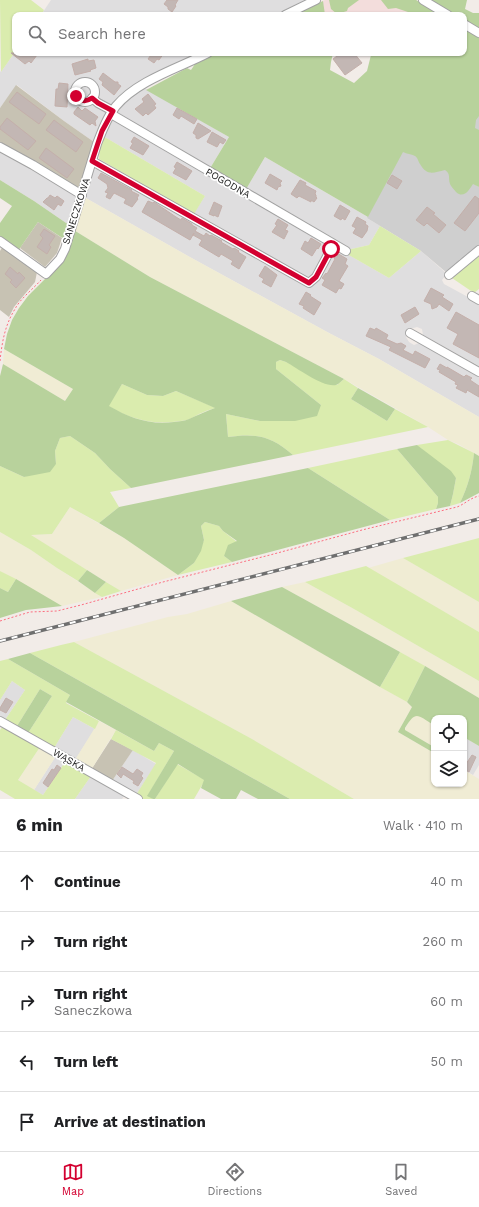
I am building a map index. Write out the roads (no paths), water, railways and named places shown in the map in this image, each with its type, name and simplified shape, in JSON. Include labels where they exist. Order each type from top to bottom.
[{"type":"street","points":[[291,12],[316,0]]},
{"type":"street","points":[[423,0],[443,12]]},
{"type":"street","points":[[467,26],[479,33]]},
{"type":"street","name":"SANECZKOWA","points":[[0,241],[46,274],[60,259],[102,131],[117,105],[147,81],[201,56]]},
{"type":"street","name":"POGODNA","points":[[92,98],[112,113],[346,251]]},
{"type":"street","points":[[0,147],[82,195]]},
{"type":"street","points":[[92,161],[309,283],[316,277],[331,249]]},
{"type":"street","points":[[449,275],[479,250]]},
{"type":"street","points":[[410,333],[479,372]]},
{"type":"street","name":"WĄSKA","points":[[0,721],[138,799]]},
{"type":"railway","points":[[0,641],[479,519]]}]
